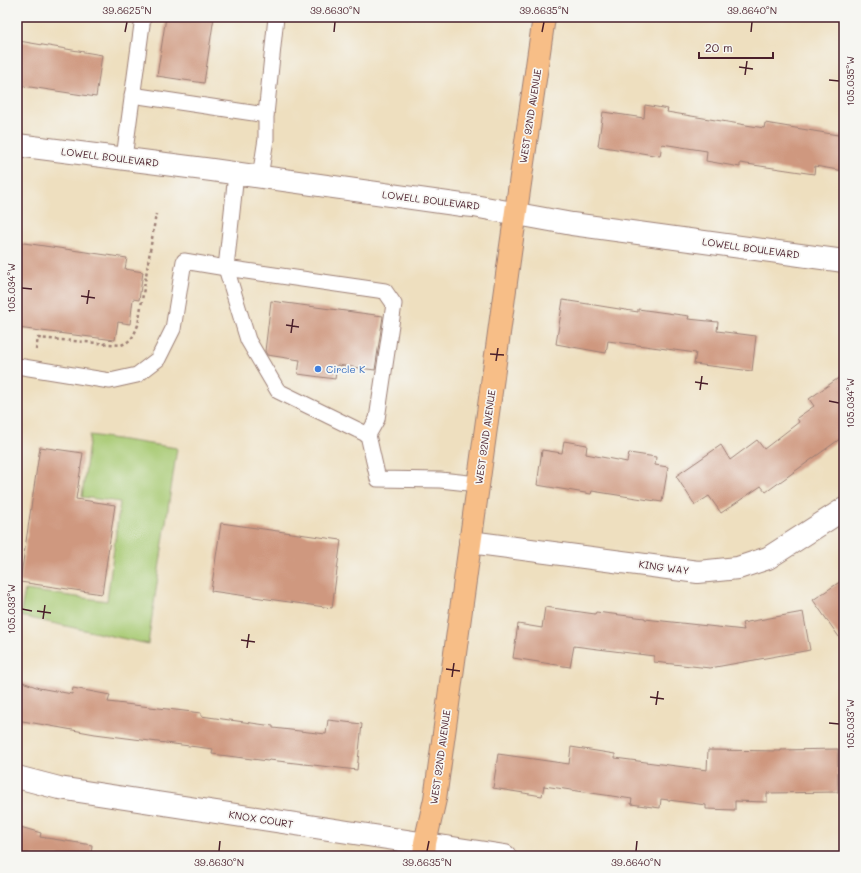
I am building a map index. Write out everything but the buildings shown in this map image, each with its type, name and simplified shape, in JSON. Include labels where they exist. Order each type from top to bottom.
[{"type":"main road","name":"WEST 92ND AVENUE","points":[[425,850],[434,799],[544,17]]},
{"type":"street","name":"LOWELL BOULEVARD","points":[[17,145],[124,158],[474,206],[572,224],[844,261]]},
{"type":"street","name":"KING WAY","points":[[470,542],[698,572],[738,568],[768,558],[844,509]]},
{"type":"street","name":"KNOX COURT","points":[[17,777],[59,788],[425,850],[505,856]]},
{"type":"lane","points":[[124,158],[143,17]]},
{"type":"lane","points":[[260,177],[266,138],[266,115],[276,17]]},
{"type":"lane","points":[[132,95],[266,115]]},
{"type":"lane","points":[[236,174],[226,268],[248,340],[278,391],[368,435]]},
{"type":"lane","points":[[17,366],[110,381],[137,375],[158,359],[173,329],[184,261],[385,292],[394,304],[377,419],[368,435],[378,479],[440,480],[478,484]]},
{"type":"path","points":[[36,352],[38,338],[121,345],[128,342],[134,336],[138,325],[156,214]]},
{"type":"green space","points":[[90,435],[177,448],[148,644],[20,616],[25,590],[107,601],[120,502],[82,497]]},
{"type":"place","name":"Circle K","points":[[318,369]]}]
